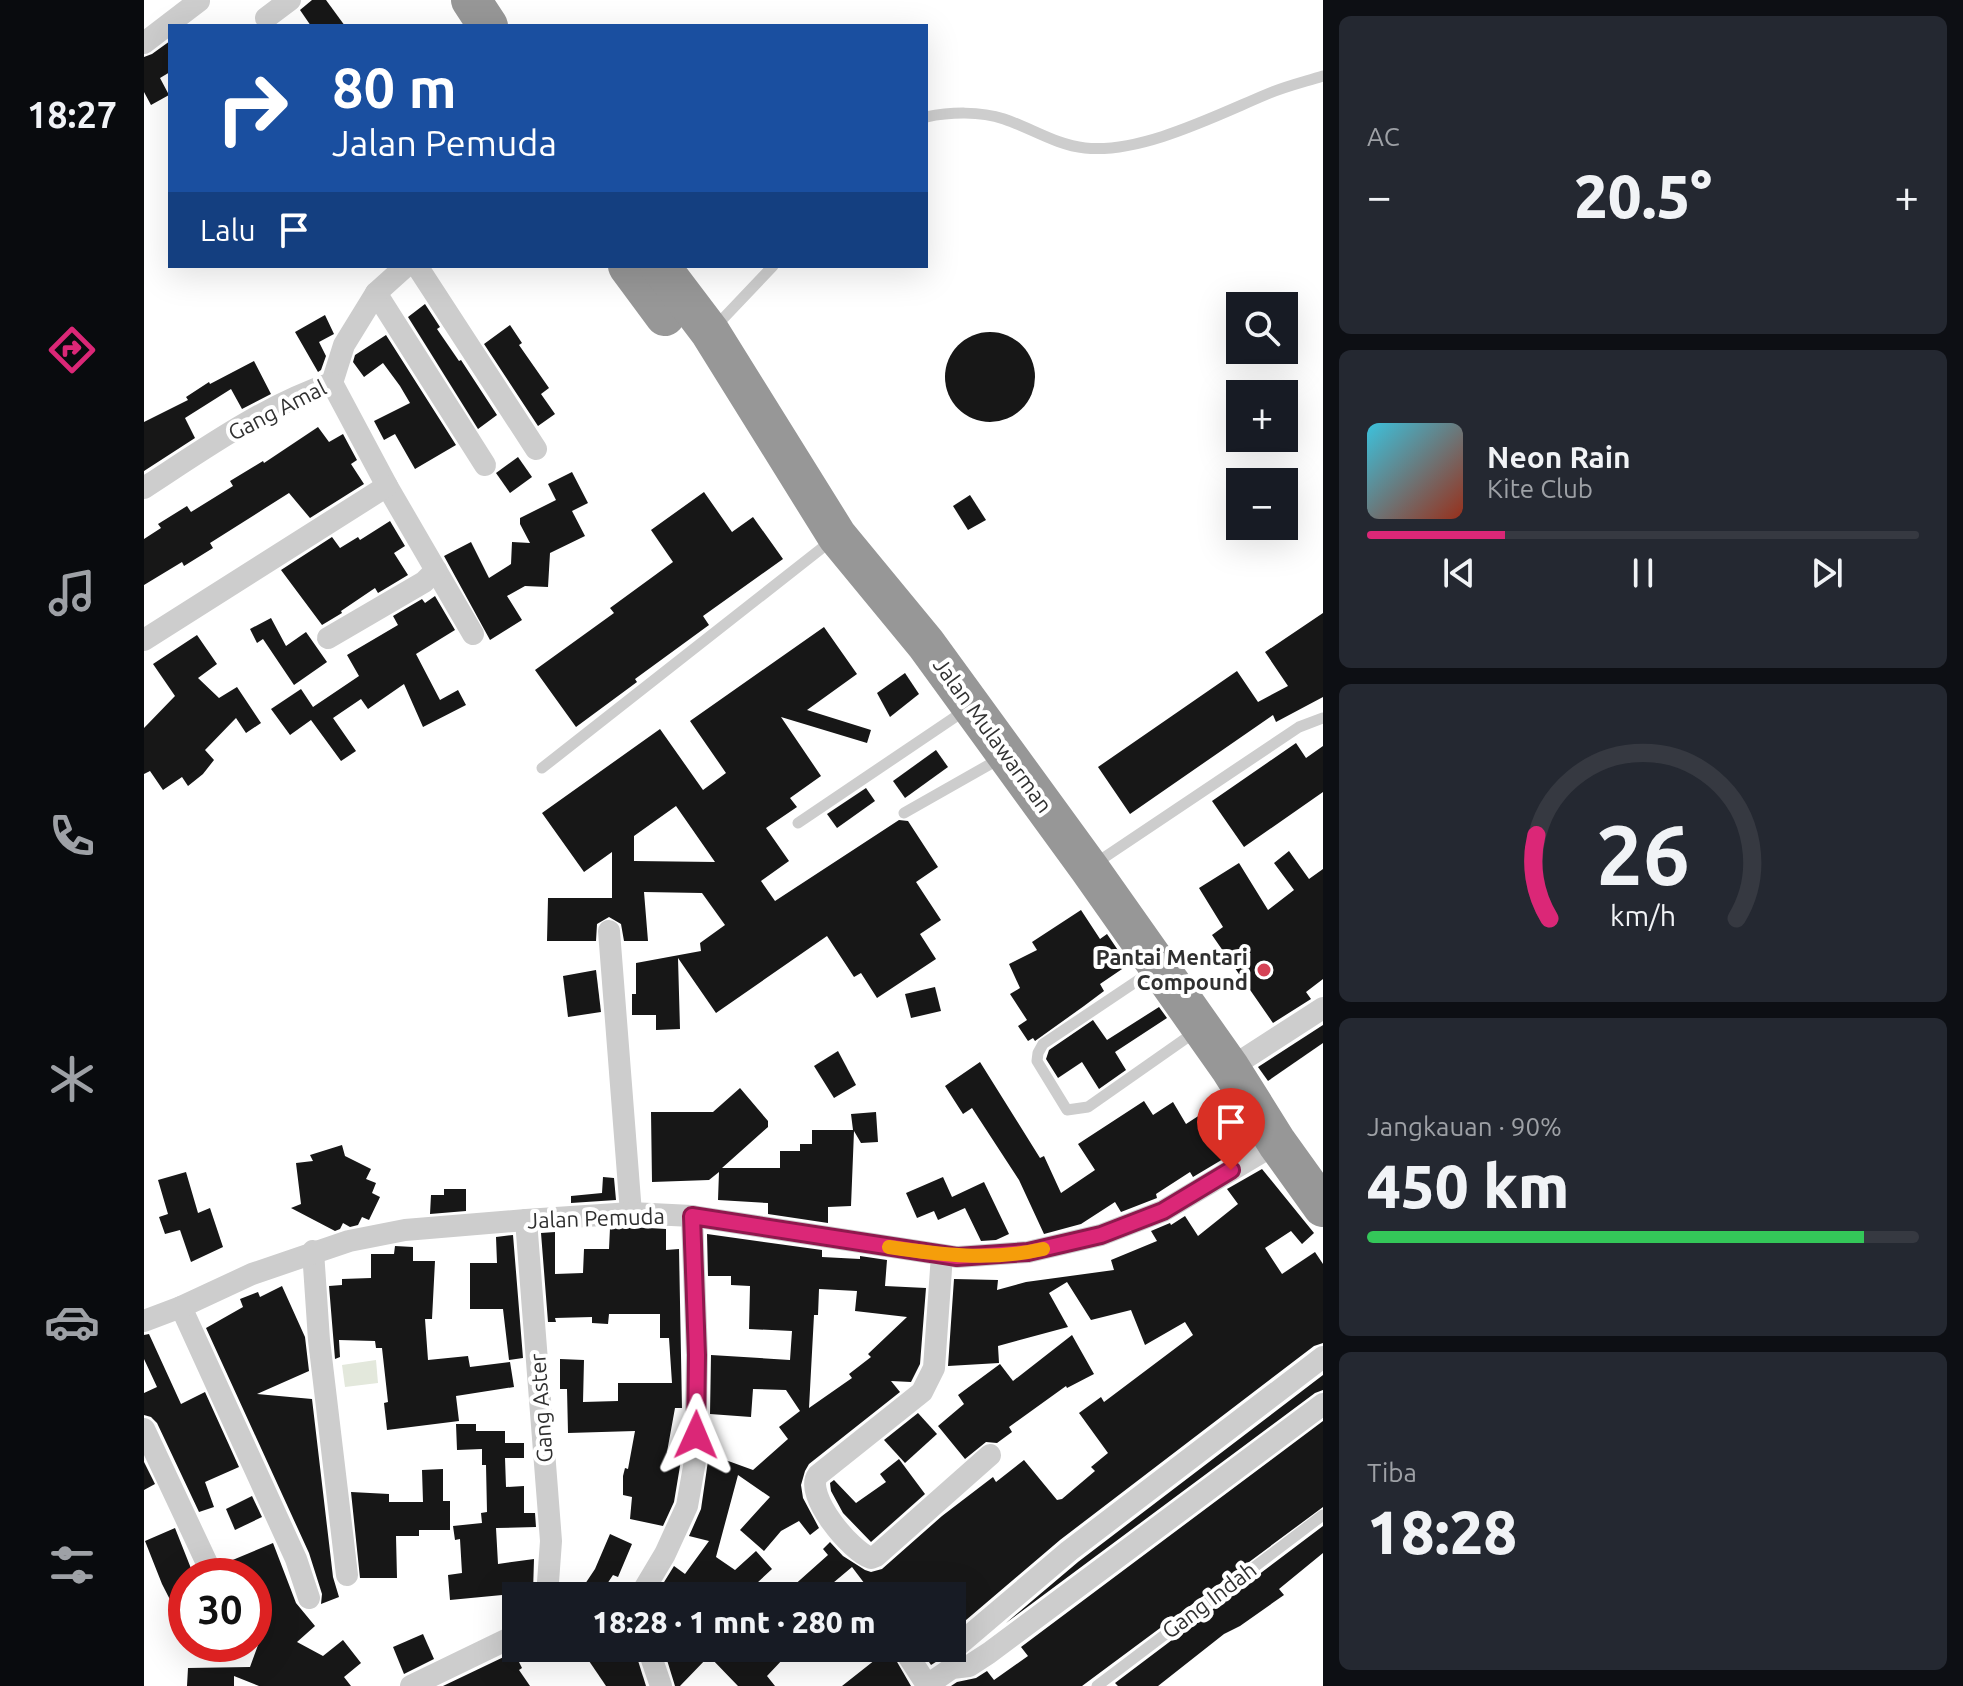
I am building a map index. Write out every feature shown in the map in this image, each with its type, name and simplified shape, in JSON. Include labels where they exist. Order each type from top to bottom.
[{"type":"highway","points":[[471,0],[487,24]]},
{"type":"highway","points":[[630,268],[694,326]]},
{"type":"highway","points":[[661,268],[694,326]]},
{"type":"highway","name":"Jalan Mulawarman","points":[[694,326],[796,467],[837,536],[926,644],[1159,966],[1323,1207]]},
{"type":"street","points":[[266,18],[290,0]]},
{"type":"street","points":[[169,24],[199,1]]},
{"type":"street","points":[[144,43],[168,25]]},
{"type":"street","name":"Gang Amal","points":[[144,488],[208,446],[296,395],[332,383],[344,345],[376,293],[404,268]]},
{"type":"street","points":[[418,268],[536,449]]},
{"type":"street","points":[[376,293],[485,465]]},
{"type":"street","points":[[332,383],[387,486],[473,634]]},
{"type":"street","points":[[144,640],[387,486]]},
{"type":"street","points":[[328,638],[417,587],[436,570]]},
{"type":"street","points":[[609,931],[631,1213]]},
{"type":"street","points":[[1230,1068],[1323,1008]]},
{"type":"street","name":"Jalan Pemuda","points":[[144,1321],[252,1274],[349,1241],[405,1230],[526,1220],[631,1213],[692,1216],[957,1257],[1028,1252],[1101,1235],[1163,1211],[1277,1143]]},
{"type":"street","points":[[648,1582],[687,1506],[695,1461],[697,1355],[692,1216]]},
{"type":"street","name":"Gang Aster","points":[[526,1220],[551,1541],[548,1582]]},
{"type":"street","points":[[313,1251],[319,1340],[347,1575]]},
{"type":"street","points":[[942,1255],[934,1368],[929,1381],[922,1392],[818,1475],[813,1481],[814,1493],[826,1514],[854,1549],[871,1558],[990,1455]]},
{"type":"street","points":[[181,1307],[296,1559],[309,1598]]},
{"type":"street","points":[[940,1680],[956,1647],[1069,1551],[1323,1357]]},
{"type":"street","points":[[940,1680],[989,1653],[1323,1404]]},
{"type":"street","points":[[144,1429],[205,1558]]},
{"type":"street","points":[[411,1686],[436,1681],[502,1643]]},
{"type":"street","points":[[653,1662],[661,1686]]},
{"type":"street","points":[[919,1662],[940,1680]]},
{"type":"lane","points":[[928,117],[949,112],[1002,118],[1048,138],[1085,148],[1123,145],[1157,139],[1268,93],[1323,76]]},
{"type":"lane","points":[[694,326],[770,268]]},
{"type":"lane","points":[[542,768],[837,536]]},
{"type":"lane","points":[[798,823],[971,707]]},
{"type":"lane","points":[[1089,868],[1299,727],[1323,718]]},
{"type":"lane","points":[[904,813],[1006,754]]},
{"type":"lane","points":[[1159,966],[1043,1044],[1037,1061],[1067,1110],[1088,1107],[1202,1028]]},
{"type":"lane","name":"Gang Indah","points":[[1097,1686],[1323,1515]]},
{"type":"shaded area","points":[[376,1360],[378,1383],[345,1387],[342,1365]]},
{"type":"building","points":[[312,0],[326,0],[344,24],[310,24],[300,10]]},
{"type":"building","points":[[168,42],[168,73],[160,78],[168,96],[151,105],[144,92],[144,57]]},
{"type":"building","points":[[425,304],[440,327],[437,329],[497,415],[478,429],[408,317]]},
{"type":"building","points":[[325,315],[334,334],[319,342],[326,356],[318,372],[295,332]]},
{"type":"building","points":[[510,325],[522,343],[519,345],[549,388],[541,394],[555,414],[538,426],[484,344]]},
{"type":"building","points":[[990,332],[1007,335],[1022,345],[1032,360],[1035,377],[1032,394],[1022,409],[1007,419],[990,422],[973,419],[958,409],[948,394],[945,377],[948,360],[958,345],[973,335]]},
{"type":"building","points":[[386,335],[456,445],[415,469],[395,434],[384,440],[374,421],[410,403],[383,363],[364,377],[353,362],[355,355]]},
{"type":"building","points":[[254,361],[271,394],[242,409],[231,389],[185,418],[195,438],[144,471],[144,422],[188,400],[186,397],[209,382]]},
{"type":"building","points":[[318,427],[329,442],[343,434],[357,460],[351,464],[364,484],[310,518],[289,493],[210,543],[213,548],[144,585],[144,539],[161,528],[158,524],[187,506],[191,512],[233,486],[230,481],[264,463]]},
{"type":"building","points":[[518,457],[532,477],[510,493],[496,473]]},
{"type":"building","points":[[572,472],[588,503],[572,511],[585,536],[550,553],[548,587],[525,586],[507,596],[522,620],[490,640],[444,556],[471,542],[489,578],[511,564],[512,542],[530,543],[520,518],[556,500],[548,484]]},
{"type":"building","points":[[704,492],[732,532],[753,517],[783,559],[703,616],[709,625],[576,727],[535,670],[614,613],[610,608],[673,562],[651,530]]},
{"type":"building","points":[[970,495],[986,520],[968,530],[953,506]]},
{"type":"building","points":[[390,521],[405,546],[394,553],[408,575],[378,593],[375,588],[322,625],[281,570],[332,537],[340,548],[358,537],[360,540]]},
{"type":"building","points":[[435,596],[455,630],[416,654],[440,700],[458,690],[466,705],[423,727],[404,684],[368,709],[361,699],[333,718],[356,751],[341,761],[311,720],[290,735],[271,709],[301,689],[313,707],[359,676],[347,655],[398,625],[393,616],[422,599],[425,603]]},
{"type":"building","points":[[1323,613],[1323,697],[1276,722],[1273,715],[1130,814],[1098,767],[1237,671],[1258,702],[1288,686],[1265,652]]},
{"type":"building","points":[[271,618],[286,646],[306,632],[327,662],[294,685],[263,639],[257,643],[250,629]]},
{"type":"building","points":[[824,627],[857,674],[807,710],[871,730],[867,743],[781,717],[821,776],[790,798],[797,807],[766,828],[789,861],[761,881],[775,901],[899,820],[908,821],[938,867],[916,882],[941,920],[920,934],[936,959],[877,998],[861,973],[854,977],[827,936],[716,1013],[678,958],[680,1029],[656,1030],[656,1015],[632,1015],[636,963],[701,951],[700,943],[725,925],[702,893],[644,892],[648,941],[624,941],[621,924],[609,917],[597,924],[596,941],[547,941],[548,898],[612,898],[612,852],[584,872],[542,813],[660,729],[703,790],[726,773],[690,721]],"holes":[[[676,806],[715,862],[634,861],[634,836]]]},
{"type":"building","points":[[197,635],[217,664],[198,678],[219,698],[237,687],[261,723],[246,733],[236,718],[205,750],[214,760],[203,774],[188,786],[182,777],[163,790],[150,771],[144,774],[144,728],[175,696],[153,664]]},
{"type":"building","points":[[905,673],[919,694],[890,717],[877,693]]},
{"type":"building","points":[[1296,743],[1306,758],[1323,746],[1323,792],[1244,847],[1212,801]]},
{"type":"building","points":[[936,750],[948,767],[905,798],[893,781]]},
{"type":"building","points":[[866,788],[875,801],[837,828],[827,814]]},
{"type":"building","points":[[1289,851],[1309,879],[1323,869],[1323,979],[1306,992],[1311,999],[1273,1023],[1212,935],[1223,927],[1199,888],[1239,863],[1268,910],[1294,890],[1274,863]]},
{"type":"building","points":[[1081,910],[1100,939],[1107,934],[1128,965],[1100,984],[1104,991],[1035,1041],[1033,1038],[1028,1041],[1018,1026],[1027,1020],[1010,994],[1020,988],[1009,964],[1037,950],[1032,942]]},
{"type":"building","points":[[596,970],[601,1012],[568,1017],[563,976]]},
{"type":"building","points":[[935,987],[941,1011],[911,1018],[905,994]]},
{"type":"building","points":[[1159,1007],[1167,1018],[1115,1052],[1126,1070],[1099,1089],[1082,1062],[1058,1078],[1046,1059],[1049,1050],[1093,1020],[1107,1040]]},
{"type":"building","points":[[1323,1025],[1323,1043],[1268,1081],[1258,1067]]},
{"type":"building","points":[[838,1051],[856,1085],[834,1098],[814,1066]]},
{"type":"building","points":[[980,1062],[1040,1158],[1044,1156],[1061,1193],[1095,1170],[1078,1144],[1144,1101],[1153,1115],[1173,1102],[1186,1124],[1223,1100],[1250,1143],[1193,1177],[1190,1172],[1156,1194],[1157,1198],[1121,1212],[1115,1202],[1081,1224],[1044,1234],[1019,1180],[972,1108],[963,1114],[945,1086]]},
{"type":"building","points":[[740,1088],[768,1121],[768,1127],[722,1168],[780,1168],[780,1151],[800,1151],[800,1144],[812,1144],[812,1130],[853,1130],[851,1114],[876,1112],[878,1142],[861,1143],[854,1131],[851,1206],[828,1207],[828,1223],[768,1214],[768,1203],[718,1200],[719,1172],[709,1180],[652,1182],[651,1112],[713,1112]]},
{"type":"building","points":[[342,1145],[345,1156],[371,1169],[366,1179],[376,1183],[372,1193],[380,1197],[369,1220],[362,1217],[358,1225],[350,1227],[343,1223],[335,1231],[291,1208],[301,1204],[296,1163],[313,1161],[310,1155]]},
{"type":"building","points":[[1262,1169],[1314,1233],[1302,1244],[1291,1231],[1265,1248],[1282,1274],[1315,1252],[1323,1264],[1323,1343],[1314,1346],[1060,1540],[966,1620],[966,1582],[863,1582],[852,1567],[834,1582],[798,1582],[828,1555],[823,1549],[830,1542],[843,1556],[865,1570],[882,1569],[942,1516],[993,1477],[996,1482],[1024,1460],[1057,1500],[1095,1471],[1091,1467],[1108,1453],[1079,1413],[1101,1397],[1104,1402],[1193,1335],[1185,1322],[1145,1345],[1131,1310],[1091,1320],[1067,1282],[1049,1293],[1068,1327],[998,1346],[999,1363],[948,1366],[954,1279],[998,1280],[997,1290],[1026,1282],[1114,1270],[1111,1260],[1157,1241],[1151,1231],[1171,1225],[1185,1216],[1198,1236],[1238,1204],[1227,1189]]},
{"type":"building","points":[[186,1172],[198,1213],[210,1208],[223,1247],[191,1262],[180,1230],[165,1234],[159,1217],[168,1214],[158,1180]]},
{"type":"building","points":[[603,1177],[614,1178],[616,1200],[571,1203],[571,1196],[602,1193]]},
{"type":"building","points":[[943,1177],[952,1197],[984,1182],[1009,1234],[996,1240],[981,1241],[965,1208],[938,1220],[934,1211],[917,1218],[906,1193]]},
{"type":"building","points":[[444,1189],[466,1189],[466,1211],[430,1214],[431,1195],[444,1195]]},
{"type":"building","points":[[610,1228],[666,1229],[666,1250],[679,1249],[682,1408],[675,1408],[667,1452],[681,1455],[681,1460],[674,1502],[663,1526],[630,1519],[632,1497],[623,1495],[623,1476],[625,1468],[628,1469],[635,1431],[568,1433],[567,1389],[560,1389],[560,1359],[584,1360],[583,1402],[618,1401],[618,1383],[672,1383],[669,1338],[660,1338],[660,1314],[609,1314],[608,1324],[592,1323],[592,1317],[555,1318],[556,1322],[548,1322],[541,1233],[555,1232],[555,1274],[583,1273],[584,1249],[609,1249]]},
{"type":"building","points":[[707,1234],[822,1250],[822,1257],[860,1259],[860,1256],[887,1260],[885,1286],[926,1288],[920,1364],[911,1382],[891,1381],[900,1392],[809,1464],[801,1485],[803,1498],[819,1528],[810,1535],[799,1521],[781,1531],[764,1551],[740,1530],[770,1497],[738,1475],[716,1557],[735,1570],[756,1551],[772,1569],[758,1582],[664,1582],[674,1566],[685,1574],[709,1541],[689,1536],[701,1509],[709,1454],[753,1470],[788,1439],[779,1427],[800,1411],[786,1390],[753,1389],[751,1417],[710,1414],[711,1355],[790,1360],[792,1331],[749,1329],[750,1286],[731,1285],[731,1276],[708,1276]],"holes":[[[819,1289],[857,1291],[855,1311],[907,1317],[868,1354],[871,1357],[849,1374],[852,1378],[809,1408],[814,1315],[818,1315]]]},
{"type":"building","points":[[513,1235],[523,1358],[509,1360],[503,1309],[470,1309],[470,1263],[497,1263],[496,1237]]},
{"type":"building","points":[[395,1246],[413,1247],[413,1261],[435,1261],[432,1319],[425,1319],[428,1360],[468,1356],[470,1367],[510,1362],[514,1387],[456,1396],[459,1421],[387,1430],[384,1403],[388,1402],[382,1348],[376,1348],[375,1341],[339,1340],[340,1357],[335,1359],[329,1286],[342,1285],[342,1279],[371,1278],[371,1254],[394,1254]]},
{"type":"building","points":[[282,1286],[305,1337],[309,1371],[257,1394],[312,1399],[333,1577],[339,1597],[321,1604],[322,1594],[309,1553],[206,1328],[243,1307],[240,1299],[258,1292],[260,1297]]},
{"type":"building","points":[[149,1334],[181,1404],[205,1392],[239,1467],[205,1482],[214,1507],[199,1512],[157,1423],[144,1415],[144,1393],[157,1387],[144,1359],[144,1335]]},
{"type":"building","points":[[1072,1335],[1094,1374],[1066,1386],[1009,1427],[1012,1432],[997,1443],[986,1442],[965,1459],[938,1426],[964,1404],[958,1395],[1000,1364],[1013,1381]]},
{"type":"building","points":[[1323,1375],[1323,1390],[1006,1623],[1078,1562]]},
{"type":"building","points":[[918,1413],[937,1434],[905,1463],[884,1440]]},
{"type":"building","points":[[1323,1421],[1323,1507],[1082,1686],[951,1686],[987,1671],[994,1680],[1028,1656],[1021,1647]]},
{"type":"building","points":[[456,1424],[476,1424],[476,1431],[505,1431],[505,1443],[524,1443],[524,1458],[505,1458],[506,1487],[524,1486],[524,1513],[535,1513],[536,1527],[496,1528],[498,1564],[534,1559],[533,1582],[502,1582],[502,1595],[450,1600],[448,1575],[462,1573],[460,1539],[455,1540],[453,1526],[482,1523],[481,1513],[487,1512],[486,1465],[482,1465],[482,1449],[457,1450]]},
{"type":"building","points":[[899,1459],[925,1494],[871,1542],[843,1513],[830,1483],[834,1480],[856,1503],[886,1482],[880,1474]]},
{"type":"building","points":[[144,1462],[155,1484],[144,1490]]},
{"type":"building","points":[[443,1469],[443,1501],[450,1501],[450,1530],[419,1530],[419,1536],[396,1536],[397,1578],[360,1578],[351,1492],[389,1494],[389,1502],[423,1502],[422,1470]]},
{"type":"building","points":[[252,1496],[262,1517],[235,1530],[226,1509]]},
{"type":"building","points":[[1323,1526],[1323,1553],[1279,1589],[1284,1595],[1224,1634],[1158,1686],[1118,1686],[1115,1683]]},
{"type":"building","points":[[175,1528],[187,1558],[168,1558],[168,1596],[162,1584],[145,1541]]},
{"type":"building","points":[[610,1534],[632,1544],[618,1577],[613,1575],[608,1582],[586,1582]]},
{"type":"building","points":[[273,1543],[296,1603],[315,1626],[297,1642],[323,1656],[343,1640],[361,1663],[344,1677],[351,1686],[259,1686],[234,1676],[234,1686],[187,1686],[188,1668],[250,1667],[252,1662],[272,1662],[272,1558],[237,1558]]},
{"type":"building","points":[[423,1634],[434,1659],[404,1674],[393,1647]]},
{"type":"building","points":[[502,1658],[502,1662],[519,1662],[522,1668],[519,1670],[530,1686],[443,1686]]},
{"type":"building","points":[[590,1662],[638,1662],[646,1686],[606,1686]]},
{"type":"building","points":[[668,1662],[703,1662],[680,1686],[675,1686]]},
{"type":"building","points":[[715,1662],[780,1662],[767,1676],[775,1686],[738,1686]]},
{"type":"building","points":[[872,1662],[897,1662],[911,1686],[842,1686]]},
{"type":"slow traffic","points":[[889,1247],[957,1257],[1043,1249]]},
{"type":"place","name":"Pantai Mentari Compound","points":[[1264,970]]},
{"type":"route","points":[[696,1435],[697,1355],[692,1216],[957,1257],[1028,1252],[1101,1235],[1163,1211],[1231,1170]]}]
